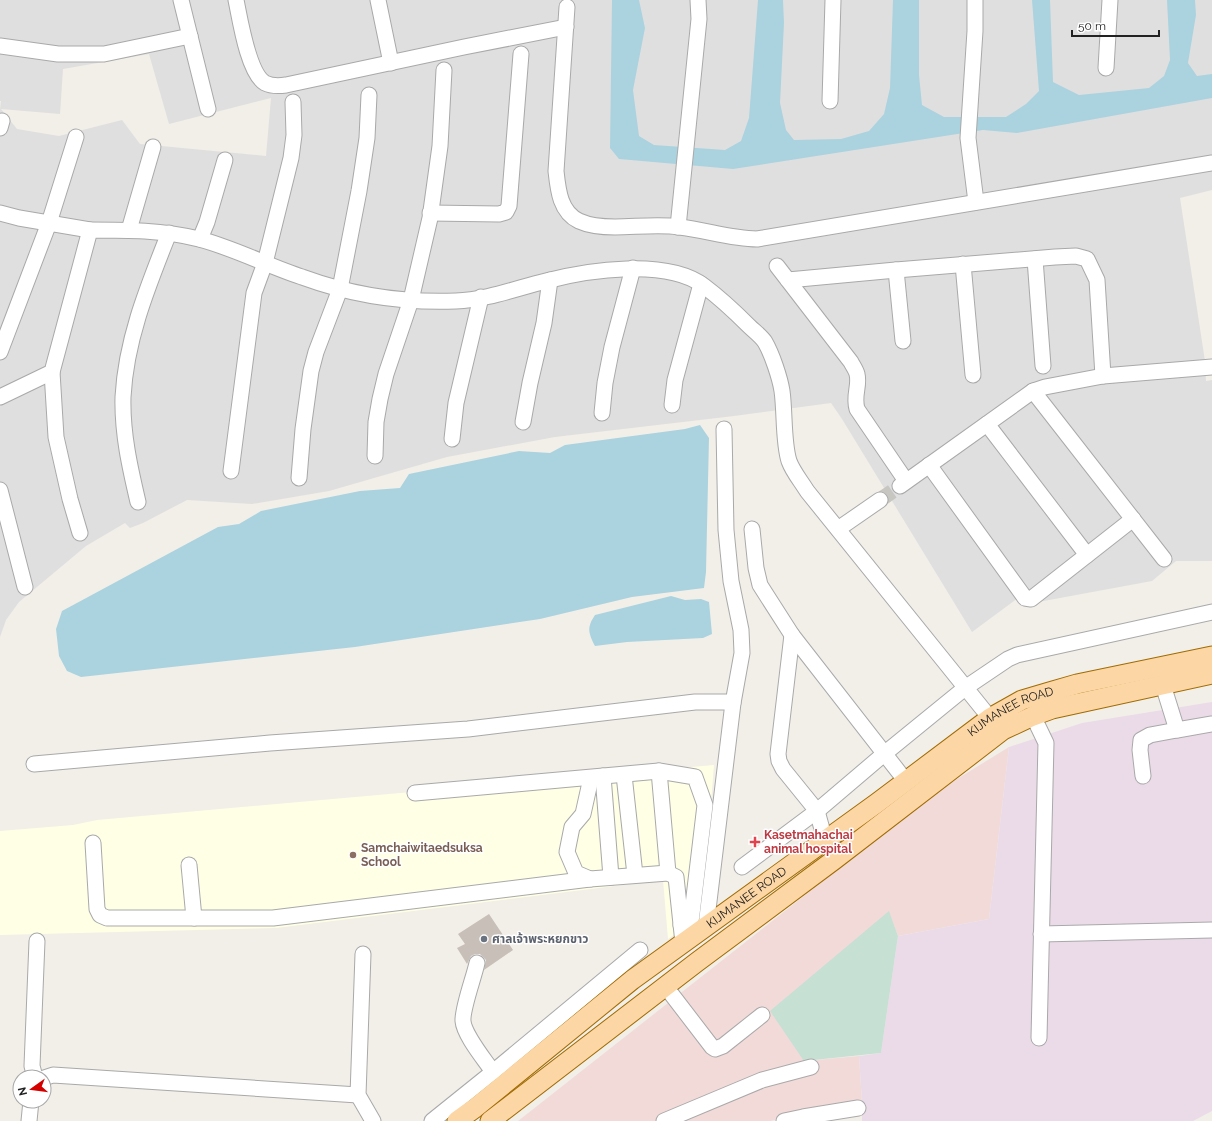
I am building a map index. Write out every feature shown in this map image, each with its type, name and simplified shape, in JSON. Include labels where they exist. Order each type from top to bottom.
[{"type":"main road","name":"KIJMANEE ROAD","points":[[457,1121],[691,931],[825,840],[990,718],[1022,700],[1077,684],[1212,656]]},
{"type":"main road","name":"KIJMANEE ROAD","points":[[490,1121],[697,962],[834,860],[1004,730],[1033,716],[1052,709],[1212,674]]},
{"type":"main road","points":[[578,1024],[592,1043]]},
{"type":"street","points":[[181,0],[208,109]]},
{"type":"street","points":[[236,0],[251,65],[258,78],[266,84],[276,86],[566,27]]},
{"type":"street","points":[[378,0],[391,63]]},
{"type":"street","points":[[678,227],[699,19],[698,0]]},
{"type":"street","points":[[830,100],[833,0]]},
{"type":"street","points":[[975,0],[975,31],[968,138],[976,202]]},
{"type":"street","points":[[1106,68],[1110,0]]},
{"type":"street","points":[[567,6],[556,171],[558,190],[562,204],[570,214],[579,221],[594,225],[678,227],[744,239],[758,239],[1212,163]]},
{"type":"street","points":[[0,46],[58,54],[104,54],[190,36]]},
{"type":"street","points":[[430,213],[499,214],[506,212],[509,206],[521,54]]},
{"type":"street","points":[[375,456],[376,422],[380,399],[386,374],[411,300],[430,213],[440,146],[444,70]]},
{"type":"street","points":[[299,478],[303,429],[311,371],[316,352],[340,289],[367,138],[369,95]]},
{"type":"street","points":[[231,471],[254,292],[265,262],[291,158],[294,135],[293,102]]},
{"type":"street","points":[[0,352],[49,223],[76,137]]},
{"type":"street","points":[[129,230],[154,147]]},
{"type":"street","points":[[200,239],[207,222],[225,160]]},
{"type":"street","points":[[0,213],[19,218],[90,230],[129,230],[169,233],[200,239],[265,262],[301,277],[340,289],[371,296],[411,300],[459,301],[550,280],[600,271],[633,268],[655,269],[681,275],[701,284],[731,308],[764,342],[776,369],[782,389],[789,459],[794,472],[990,718]]},
{"type":"street","points":[[80,533],[70,499],[56,437],[52,372],[90,230]]},
{"type":"street","points":[[138,502],[130,470],[127,449],[123,398],[125,377],[134,328],[144,297],[169,233]]},
{"type":"street","points":[[788,280],[963,264],[1076,256],[1087,259],[1097,280],[1103,376]]},
{"type":"street","points":[[1035,259],[1043,366]]},
{"type":"street","points":[[963,264],[973,375]]},
{"type":"street","points":[[777,266],[851,362],[857,373],[858,383],[855,401],[857,409],[903,483],[1033,391],[1045,387],[1103,376],[1212,367]]},
{"type":"street","points":[[602,413],[605,383],[612,347],[633,268]]},
{"type":"street","points":[[896,270],[904,340]]},
{"type":"street","points":[[523,422],[530,383],[544,323],[550,280]]},
{"type":"street","points":[[672,405],[675,380],[701,284]]},
{"type":"street","points":[[452,439],[456,403],[481,297]]},
{"type":"street","points":[[0,397],[52,372]]},
{"type":"street","points":[[1033,391],[1164,559]]},
{"type":"street","points":[[986,424],[1086,555]]},
{"type":"street","points":[[691,931],[708,900],[733,704],[742,653],[741,630],[730,581],[726,530],[724,429]]},
{"type":"street","points":[[929,465],[1025,598],[1031,599],[1133,519]]},
{"type":"street","points":[[0,490],[25,588]]},
{"type":"street","points":[[838,529],[880,500]]},
{"type":"street","points":[[752,529],[756,568],[760,585],[792,635],[884,754],[906,780]]},
{"type":"street","points":[[742,867],[817,811],[965,688],[1017,655],[1212,612]]},
{"type":"street","points":[[792,635],[778,754],[779,761],[783,769],[817,811],[825,840]]},
{"type":"street","points":[[1163,685],[1177,730]]},
{"type":"street","points":[[34,764],[262,744],[468,729],[695,702],[725,702],[733,704]]},
{"type":"street","points":[[1033,716],[1046,743],[1039,1038]]},
{"type":"street","points":[[1143,776],[1140,750],[1141,740],[1150,735],[1212,724]]},
{"type":"street","points":[[415,793],[659,771],[695,777],[705,805],[691,931]]},
{"type":"street","points":[[659,771],[668,873]]},
{"type":"street","points":[[624,774],[634,875]]},
{"type":"street","points":[[597,777],[611,877]]},
{"type":"street","points":[[590,879],[576,873],[567,852],[572,827],[582,814],[597,777]]},
{"type":"street","points":[[93,844],[97,909],[100,916],[107,918],[273,918],[590,879],[668,873],[676,877],[691,931]]},
{"type":"street","points":[[189,865],[194,918]]},
{"type":"street","points":[[1041,934],[1212,930]]},
{"type":"street","points":[[33,1069],[37,941]]},
{"type":"street","points":[[432,1121],[494,1072],[640,950]]},
{"type":"street","points":[[363,954],[358,1095],[373,1121]]},
{"type":"street","points":[[478,963],[465,1008],[463,1022],[470,1039],[494,1072]]},
{"type":"street","points":[[666,987],[712,1047],[716,1049],[724,1046],[762,1015]]},
{"type":"street","points":[[664,1121],[762,1080],[810,1067]]},
{"type":"street","points":[[52,1076],[358,1095]]},
{"type":"street","points":[[784,1121],[803,1119],[858,1108]]},
{"type":"street","points":[[28,1121],[30,1109]]},
{"type":"shaded area","points":[[0,0],[1212,0],[1212,190],[1180,198],[1205,361],[1206,381],[1212,380],[1212,561],[1176,561],[1152,581],[1022,605],[1018,598],[972,632],[831,403],[555,437],[447,457],[329,491],[252,504],[187,500],[143,523],[130,528],[125,523],[86,546],[19,602],[6,620],[0,637]],"holes":[[[149,54],[169,124],[271,98],[266,156],[140,144],[122,120],[59,136],[17,129],[1,109],[60,114],[63,69]]]},
{"type":"shaded area","points":[[1212,702],[1212,1111],[1193,1121],[862,1121],[859,1056],[881,1053],[898,936],[989,919],[1009,747],[1082,723]]},
{"type":"shaded area","points":[[1009,747],[989,919],[898,936],[889,912],[804,1061],[859,1056],[862,1103],[770,1121],[518,1121],[936,792]]},
{"type":"shaded area","name":"Samchaiwitaedsuksa School","points":[[714,765],[702,915],[668,939],[663,880],[276,928],[0,935],[0,831],[73,825],[97,820]]},
{"type":"shaded area","points":[[889,911],[898,936],[881,1053],[804,1061],[770,1011]]},
{"type":"water","points":[[612,0],[639,0],[645,28],[633,90],[639,136],[654,145],[725,150],[741,141],[749,118],[758,0],[783,0],[784,23],[780,103],[786,130],[794,140],[841,139],[869,131],[884,114],[890,88],[893,0],[919,0],[919,75],[922,105],[944,117],[1006,117],[1026,104],[1039,91],[1032,0],[1050,0],[1053,82],[1079,95],[1149,88],[1164,76],[1170,60],[1167,0],[1195,0],[1196,15],[1188,63],[1197,76],[1212,74],[1212,98],[1017,133],[983,130],[733,169],[619,159],[610,148]]},
{"type":"water","points":[[700,425],[709,438],[706,572],[704,588],[632,597],[540,619],[355,647],[81,677],[67,671],[59,656],[56,629],[62,611],[218,527],[239,524],[261,511],[360,491],[400,488],[409,474],[519,451],[550,453],[565,445],[685,429]]},
{"type":"water","points":[[671,596],[685,600],[701,599],[709,602],[712,634],[703,638],[627,642],[595,646],[589,630],[595,615]]},
{"type":"building","name":"ศาลเจ้าพระหยกขาว","points":[[489,914],[513,950],[484,970],[486,960],[480,954],[471,956],[467,964],[457,948],[465,944],[458,934]]},
{"type":"tunnel","points":[[880,500],[900,486]]},
{"type":"place","name":"Kasetmahachai animal hospital","points":[[755,842]]},
{"type":"place","name":"Samchaiwitaedsuksa School","points":[[353,855]]},
{"type":"place","name":"ศาลเจ้าพระหยกขาว","points":[[484,939]]}]
